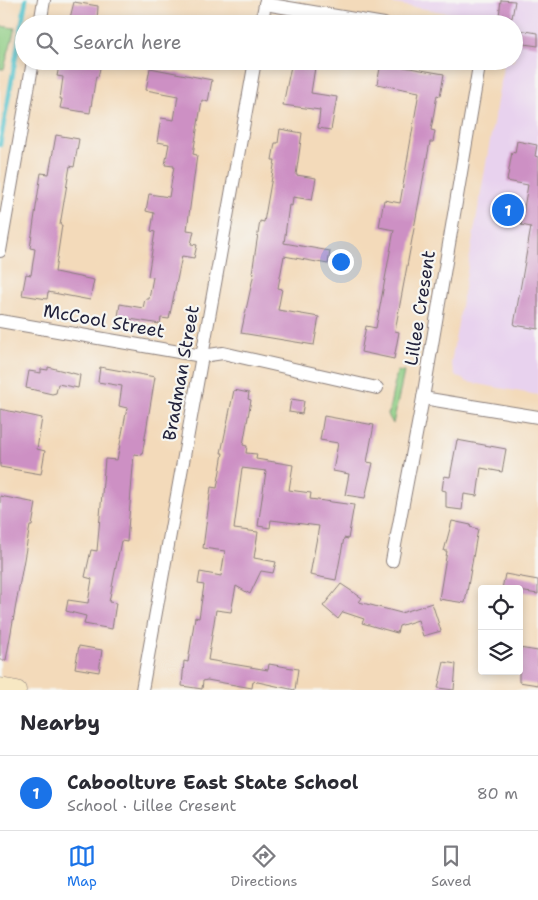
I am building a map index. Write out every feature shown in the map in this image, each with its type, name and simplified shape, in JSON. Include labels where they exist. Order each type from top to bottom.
[{"type":"main road","points":[[0,687],[17,690]]},
{"type":"street","points":[[42,15],[44,0]]},
{"type":"street","points":[[263,15],[265,2],[335,15]]},
{"type":"street","points":[[0,251],[31,70]]},
{"type":"street","name":"Bradman Street","points":[[142,690],[253,70]]},
{"type":"street","name":"Lillee Cresent","points":[[392,560],[423,398],[477,70]]},
{"type":"street","name":"McCool Street","points":[[0,321],[202,356],[222,353],[377,388]]},
{"type":"street","points":[[423,398],[538,417]]},
{"type":"shaded area","points":[[371,0],[538,0],[538,395],[467,382],[455,375],[451,363],[502,70],[523,70],[523,15],[460,15]]},
{"type":"green space","points":[[0,26],[15,28],[4,69],[0,69]]},
{"type":"green space","points":[[397,371],[404,372],[393,424],[388,415]]},
{"type":"building","points":[[501,0],[515,1],[513,15],[499,15]]},
{"type":"building","points":[[74,2],[98,6],[98,15],[71,15]]},
{"type":"building","points":[[523,31],[538,33],[538,46],[523,44]]},
{"type":"building","points":[[58,70],[100,70],[98,77],[96,76],[90,113],[60,108],[63,77],[57,76]]},
{"type":"building","points":[[150,70],[160,70],[212,80],[208,102],[202,100],[193,154],[197,155],[187,230],[194,231],[191,244],[197,245],[194,258],[182,256],[169,319],[161,318],[160,324],[118,317],[120,304],[143,308],[145,299],[149,299],[153,277],[148,276],[155,232],[151,231],[154,213],[146,211],[149,194],[169,197],[174,166],[165,165],[169,144],[157,142],[161,118],[174,120],[178,96],[146,90]]},
{"type":"building","points":[[290,70],[315,70],[311,93],[337,97],[331,130],[318,128],[320,110],[283,105]]},
{"type":"building","points":[[380,70],[421,70],[444,74],[440,96],[437,95],[431,130],[435,131],[433,142],[430,142],[395,331],[399,332],[394,359],[361,352],[366,326],[376,328],[394,230],[379,227],[384,200],[400,203],[419,92],[377,84]]},
{"type":"building","points":[[280,129],[302,133],[296,175],[316,178],[312,200],[293,197],[292,206],[289,205],[284,243],[330,251],[328,264],[284,256],[278,288],[282,289],[278,310],[319,317],[314,345],[241,333],[254,273],[252,273],[260,221],[264,222],[275,160],[272,160],[275,143],[278,143]]},
{"type":"building","points":[[56,135],[79,139],[74,167],[70,166],[60,225],[62,225],[55,272],[94,280],[90,300],[48,292],[47,299],[22,295],[26,274],[31,275],[35,249],[30,248],[41,173],[49,174]]},
{"type":"building","points":[[517,141],[537,145],[535,156],[538,157],[538,329],[514,325],[531,227],[521,225],[528,185],[507,181],[512,152],[515,153]]},
{"type":"building","points":[[48,367],[80,375],[78,388],[58,384],[56,393],[52,394],[26,388],[29,371],[41,373],[41,369],[48,370]]},
{"type":"building","points":[[100,367],[155,377],[142,455],[134,454],[127,542],[121,541],[109,602],[116,603],[112,629],[84,624],[86,616],[66,611],[68,600],[88,603],[92,579],[85,577],[91,550],[97,551],[105,459],[117,460],[127,408],[119,406],[122,386],[98,382]]},
{"type":"building","points":[[234,390],[249,393],[248,399],[251,400],[243,445],[247,446],[246,453],[257,454],[256,459],[293,465],[289,490],[311,493],[310,499],[354,505],[348,539],[344,538],[336,580],[310,575],[319,526],[271,520],[270,528],[258,526],[266,471],[242,468],[234,529],[258,532],[254,558],[276,562],[273,573],[261,571],[250,594],[236,586],[231,612],[216,610],[208,660],[268,670],[269,664],[298,669],[295,690],[253,681],[252,688],[207,680],[203,681],[202,689],[182,686],[184,661],[188,662],[195,617],[199,618],[204,585],[198,584],[200,572],[221,576],[225,551],[203,548],[211,487],[217,488],[223,453],[221,453]]},
{"type":"building","points":[[291,399],[304,401],[302,414],[289,412]]},
{"type":"building","points":[[0,409],[42,418],[37,449],[45,451],[41,474],[0,467]]},
{"type":"building","points":[[324,416],[374,425],[367,462],[373,463],[365,498],[345,495],[349,474],[333,471],[338,443],[320,440]]},
{"type":"building","points":[[457,440],[506,449],[502,472],[481,468],[477,496],[464,494],[462,510],[446,508],[446,491],[442,490],[444,476],[450,477]]},
{"type":"building","points":[[0,496],[36,503],[32,526],[30,526],[6,660],[0,660]]},
{"type":"building","points":[[452,521],[471,525],[470,527],[478,529],[465,603],[439,599],[447,551],[444,551]]},
{"type":"building","points":[[505,574],[538,580],[538,594],[523,592],[523,585],[503,585]]},
{"type":"building","points":[[341,584],[362,598],[359,602],[401,613],[432,603],[441,631],[423,636],[418,620],[399,626],[397,633],[362,623],[364,619],[343,612],[338,619],[323,606]]},
{"type":"building","points":[[79,646],[102,650],[99,672],[75,668]]},
{"type":"building","points":[[523,649],[538,651],[538,685],[519,682],[519,675],[523,675]]},
{"type":"building","points":[[444,662],[456,664],[454,690],[438,688]]},
{"type":"waterway","points":[[23,15],[26,0]]},
{"type":"waterway","points":[[0,145],[15,61]]},
{"type":"place","name":"Caboolture East State School","points":[[508,210]]}]
